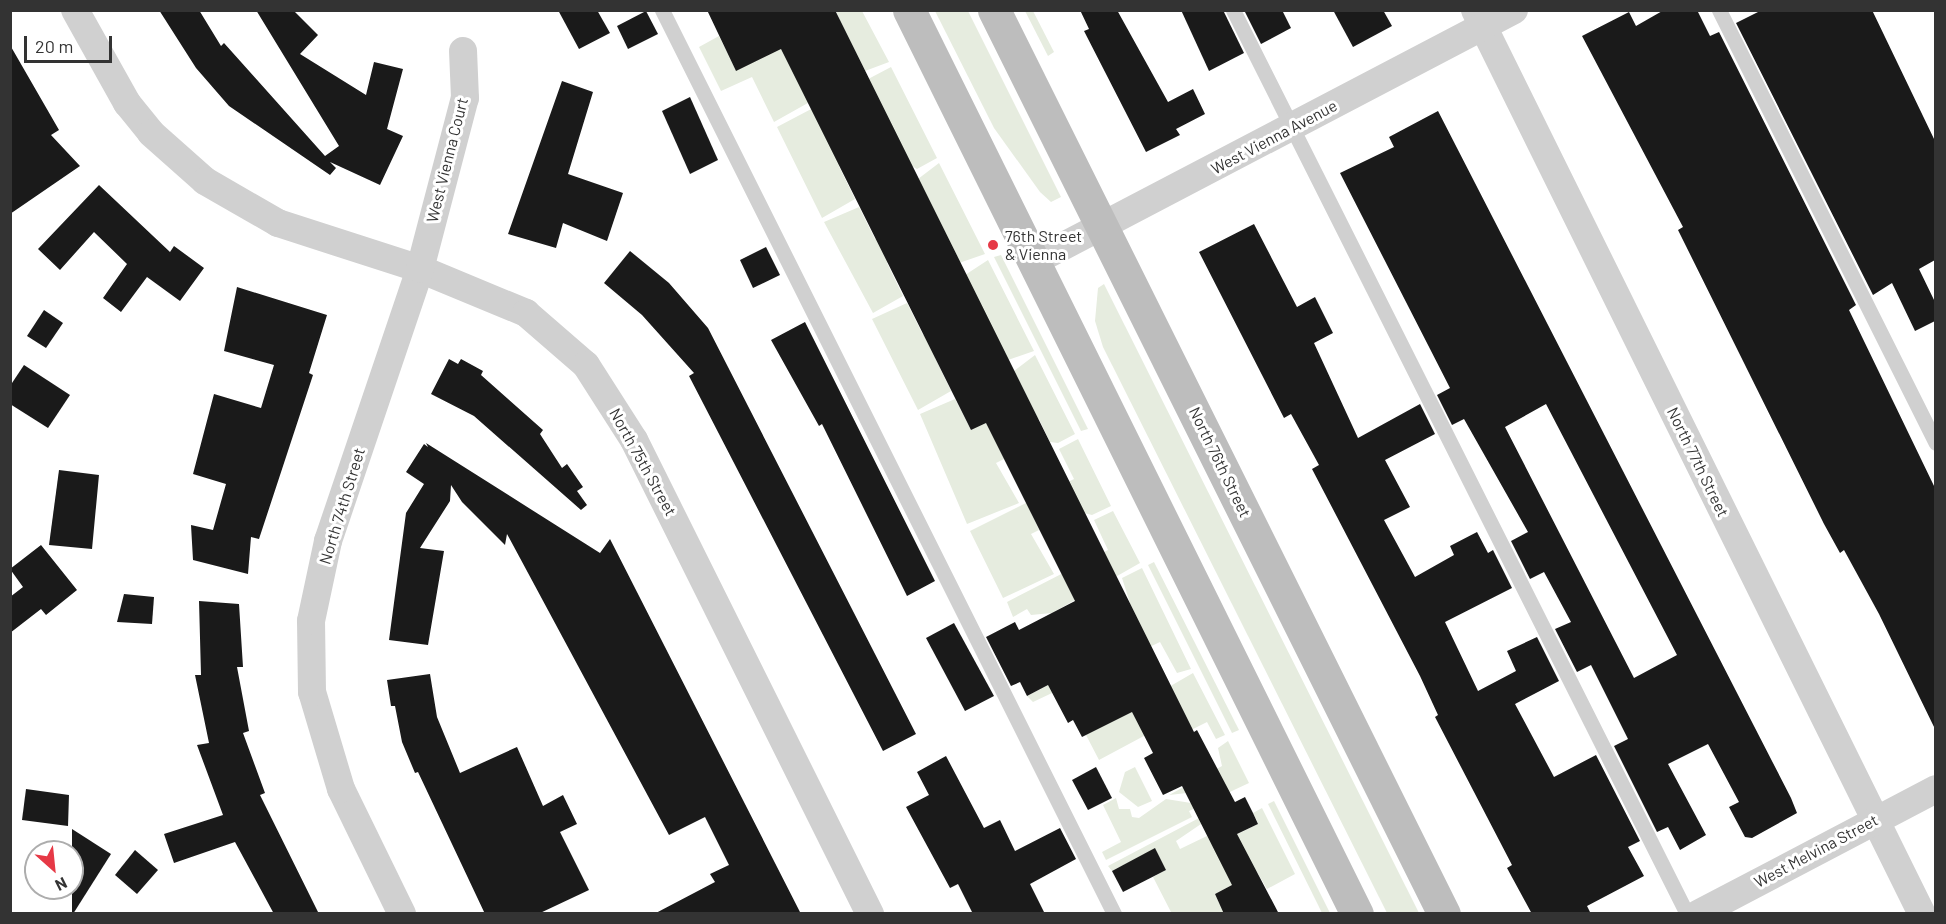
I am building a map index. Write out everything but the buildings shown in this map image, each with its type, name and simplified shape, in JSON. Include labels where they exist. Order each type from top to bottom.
[{"type":"main road","points":[[909,10],[1357,914]]},
{"type":"main road","name":"North 76th Street","points":[[994,10],[1444,914]]},
{"type":"street","name":"West Vienna Avenue","points":[[1033,262],[1292,127],[1479,19],[1514,10]]},
{"type":"street","name":"North 75th Street","points":[[81,12],[127,103],[151,133],[205,181],[278,223],[420,269],[526,313],[586,365],[634,440],[870,914]]},
{"type":"street","name":"North 77th Street","points":[[1479,19],[1922,914]]},
{"type":"street","name":"West Vienna Court","points":[[420,269],[465,98],[463,51]]},
{"type":"street","name":"North 74th Street","points":[[402,914],[341,789],[312,692],[311,621],[328,541],[420,269]]},
{"type":"street","name":"West Melvina Street","points":[[1698,914],[1935,789]]},
{"type":"lane","points":[[662,10],[1114,914]]},
{"type":"lane","points":[[1233,10],[1687,914]]},
{"type":"lane","points":[[1719,10],[1935,443]]},
{"type":"shaded area","points":[[836,11],[862,11],[889,62],[865,71],[774,122],[752,77],[721,91],[699,47],[719,36],[736,70],[840,20]]},
{"type":"shaded area","points":[[935,11],[968,11],[1061,197],[1051,202],[1040,192],[994,128]]},
{"type":"shaded area","points":[[1025,11],[1033,11],[1054,52],[1048,56]]},
{"type":"shaded area","points":[[891,67],[937,158],[917,169],[912,166],[897,138],[839,166],[855,199],[822,218],[777,127]]},
{"type":"shaded area","points":[[939,163],[985,254],[959,263],[944,234],[887,263],[903,296],[873,313],[824,222],[859,207],[875,239],[933,210],[918,179]]},
{"type":"shaded area","points":[[1001,255],[1088,429],[1081,431],[994,257]]},
{"type":"shaded area","points":[[988,260],[1034,351],[1008,360],[992,329],[935,358],[951,391],[918,410],[872,319],[907,303],[923,335],[980,306],[965,275]]},
{"type":"shaded area","points":[[1104,284],[1419,913],[1387,913],[1103,347],[1095,321],[1098,288]]},
{"type":"shaded area","points":[[1035,355],[1075,434],[1058,443],[1050,442],[1039,419],[996,441],[1004,459],[996,463],[1019,503],[967,524],[920,414],[955,399],[971,430],[1029,401],[1014,371]]},
{"type":"shaded area","points":[[1078,439],[1111,506],[1092,515],[1084,513],[1073,492],[1031,513],[1039,530],[1031,534],[1054,574],[1003,598],[970,531],[1074,479],[1059,449]]},
{"type":"shaded area","points":[[1113,511],[1140,563],[1052,613],[1031,615],[1027,609],[1013,617],[1007,602],[1108,550],[1094,520]]},
{"type":"shaded area","points":[[1154,562],[1239,730],[1232,733],[1148,565]]},
{"type":"shaded area","points":[[1142,568],[1191,669],[1177,673],[1160,642],[1033,702],[1027,696],[1046,686],[1041,676],[1130,603],[1122,578]]},
{"type":"shaded area","points":[[1193,673],[1225,735],[1216,739],[1207,722],[1183,734],[1170,722],[1099,760],[1086,735]]},
{"type":"shaded area","points":[[1228,741],[1249,783],[1189,811],[1192,817],[1106,860],[1102,852],[1121,842],[1103,805],[1116,798],[1119,809],[1130,809],[1132,817],[1139,818],[1166,799],[1191,803],[1187,793],[1169,795],[1222,766],[1218,748]]},
{"type":"shaded area","points":[[1135,767],[1152,801],[1138,807],[1119,792],[1125,772]]},
{"type":"shaded area","points":[[1274,801],[1330,913],[1322,913],[1268,804]]},
{"type":"shaded area","points":[[1262,808],[1295,874],[1267,889],[1257,872],[1215,894],[1224,913],[1172,914],[1153,877],[1166,870],[1155,849],[1112,871],[1108,866],[1199,818],[1201,824],[1176,841],[1180,849],[1207,836],[1213,846],[1258,824],[1253,813]]},
{"type":"place","name":"76th Street & Vienna","points":[[993,245]]}]
